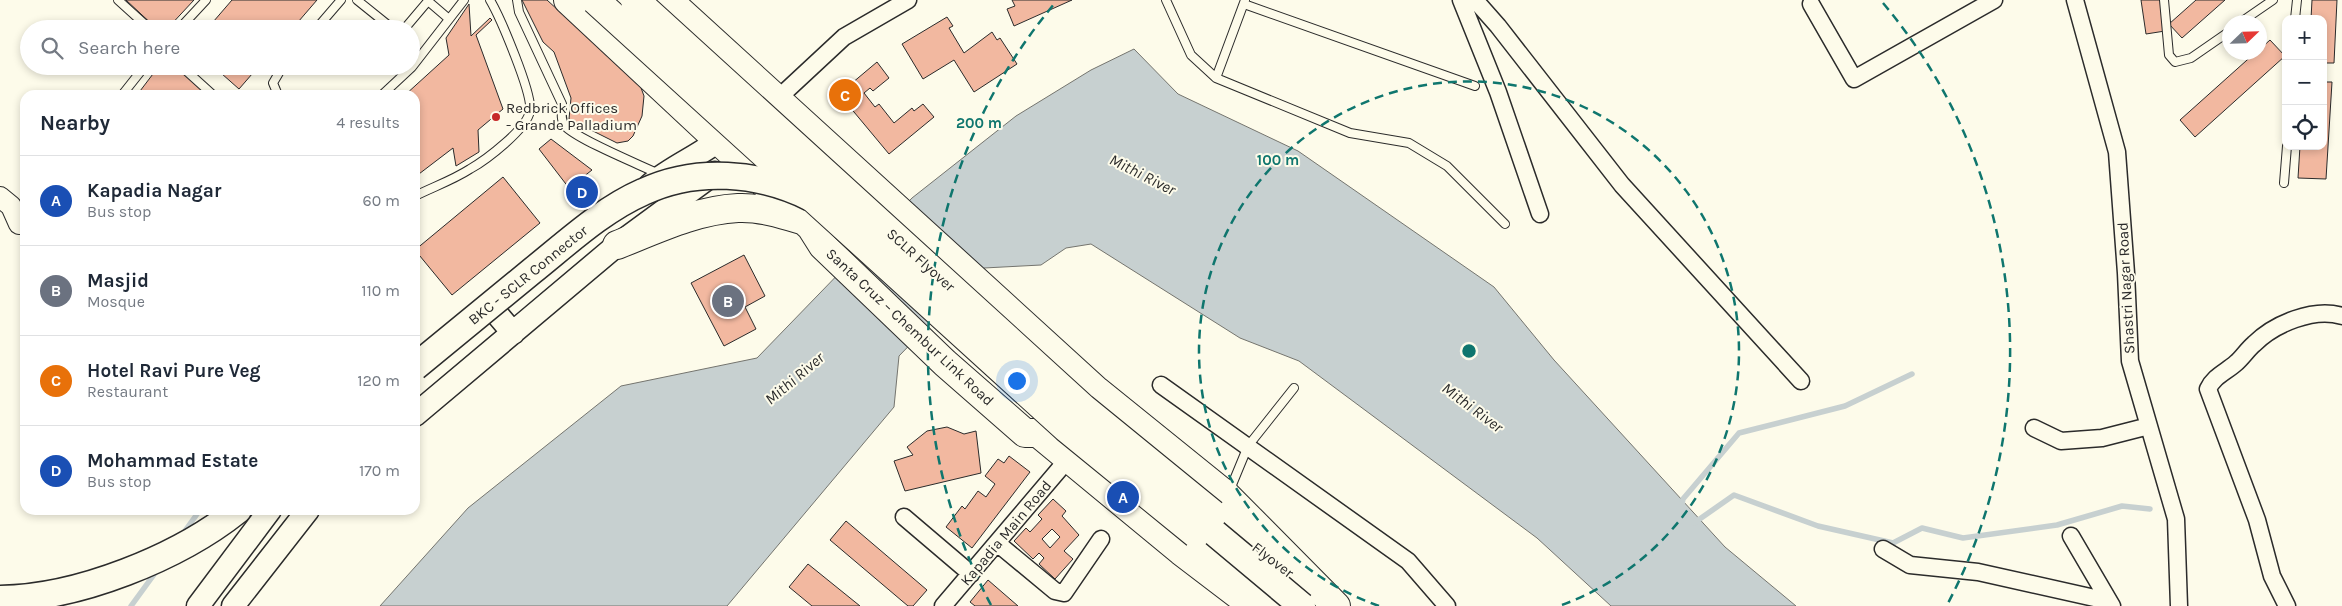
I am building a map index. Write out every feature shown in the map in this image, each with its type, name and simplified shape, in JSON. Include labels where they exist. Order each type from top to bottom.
[{"type":"highway","name":"Santa Cruz – Chembur Link Road","points":[[568,0],[946,353],[1025,433],[1038,433],[1253,606]]},
{"type":"highway","name":"Flyover","points":[[595,0],[1066,428],[1196,534],[1276,606]]},
{"type":"highway","name":"SCLR Flyover","points":[[635,0],[1083,408],[1220,505]]},
{"type":"highway","points":[[668,0],[781,96],[888,200],[988,293],[1084,378],[1220,505]]},
{"type":"highway","points":[[617,245],[709,212],[739,208],[778,213],[818,233]]},
{"type":"highway","points":[[1038,433],[1084,378]]},
{"type":"highway","name":"Flyover","points":[[1220,505],[1334,606]]},
{"type":"main road","points":[[420,412],[727,150],[781,96]]},
{"type":"main road","points":[[420,371],[496,313],[661,175],[727,150]]},
{"type":"main road","name":"BKC - SCLR Connector","points":[[420,371],[592,222],[642,192],[671,182],[713,176],[749,177],[801,193],[836,210],[869,231],[1074,418],[1302,606]]},
{"type":"main road","points":[[496,313],[513,333]]},
{"type":"main road","points":[[0,599],[60,591],[126,572],[177,550],[230,515]]},
{"type":"main road","points":[[198,606],[266,515]]},
{"type":"main road","points":[[233,606],[304,515]]},
{"type":"street","points":[[781,96],[844,37],[908,0]]},
{"type":"street","points":[[1461,0],[1498,92],[1540,214]]},
{"type":"street","points":[[1475,0],[1498,26],[1622,185],[1801,381]]},
{"type":"street","points":[[1811,4],[1854,79],[1994,0]]},
{"type":"street","name":"Shastri Nagar Road","points":[[2075,0],[2117,152],[2130,361],[2176,518],[2179,606]]},
{"type":"street","points":[[0,197],[11,206],[18,224]]},
{"type":"street","points":[[2287,606],[2272,576],[2257,520],[2208,389],[2212,381],[2236,363],[2255,343],[2274,328],[2300,318],[2332,313],[2342,316]]},
{"type":"street","points":[[1161,385],[1408,562],[1447,606]]},
{"type":"street","points":[[2034,428],[2061,441],[2102,438],[2149,426]]},
{"type":"street","name":"Kapadia Main Road","points":[[943,606],[1068,459]]},
{"type":"street","points":[[904,517],[971,574]]},
{"type":"street","points":[[2071,536],[2110,604]]},
{"type":"street","points":[[997,543],[1055,591],[1064,593],[1101,539]]},
{"type":"street","points":[[1883,549],[1910,565],[1978,572],[2110,604]]},
{"type":"lane","points":[[118,0],[140,20]]},
{"type":"lane","points":[[187,20],[206,0]]},
{"type":"lane","points":[[324,20],[341,0]]},
{"type":"lane","points":[[357,0],[382,20]]},
{"type":"lane","points":[[412,20],[428,0],[449,19]]},
{"type":"lane","points":[[420,57],[464,0]]},
{"type":"lane","points":[[420,194],[471,169],[522,128],[530,111],[528,95],[499,16],[490,0]]},
{"type":"lane","points":[[517,0],[519,12],[562,104],[562,118],[565,126],[582,137],[661,175]]},
{"type":"lane","points":[[1166,0],[1191,55],[1216,78],[1350,133],[1409,143],[1448,166],[1505,224]]},
{"type":"lane","points":[[2164,0],[2169,55],[2175,62],[2191,58],[2222,37]]},
{"type":"lane","points":[[2252,15],[2273,0]]},
{"type":"lane","points":[[2295,15],[2297,0]]},
{"type":"lane","points":[[1216,78],[1244,2],[1475,86]]},
{"type":"lane","points":[[126,90],[138,75]]},
{"type":"lane","points":[[191,75],[207,90]]},
{"type":"lane","points":[[276,90],[274,83],[278,75]]},
{"type":"lane","points":[[387,90],[403,75]]},
{"type":"lane","points":[[2284,183],[2287,150]]},
{"type":"lane","points":[[1220,505],[1248,446],[1294,388]]},
{"type":"water","name":"Mithi River","points":[[1134,49],[1178,94],[1298,151],[1494,287],[1554,360],[1725,547],[1796,606],[1611,606],[1537,538],[1299,361],[1240,338],[1091,244],[1066,248],[1041,265],[984,268],[899,356],[894,407],[727,606],[380,606],[468,508],[621,386],[757,358],[912,198],[1016,116],[1091,70]]},
{"type":"building","points":[[126,0],[194,0],[175,20],[147,20]]},
{"type":"building","points":[[232,0],[317,0],[300,20],[215,20]]},
{"type":"building","points":[[522,0],[547,0],[640,85],[644,96],[642,116],[633,136],[628,141],[617,143],[569,119],[571,98],[554,52],[543,42]]},
{"type":"building","points":[[1012,0],[1072,0],[1014,26],[1007,9],[1015,6]]},
{"type":"building","points":[[2141,0],[2161,0],[2165,31],[2146,34]]},
{"type":"building","points":[[2196,0],[2225,0],[2182,38],[2169,24]]},
{"type":"building","points":[[2312,0],[2337,0],[2334,63],[2327,63],[2327,15],[2311,15]]},
{"type":"building","points":[[469,4],[471,36],[490,18],[492,20],[476,35],[503,109],[478,130],[479,152],[456,166],[453,148],[420,173],[420,90],[410,90],[449,55],[446,38]]},
{"type":"building","points":[[947,17],[953,26],[949,28],[964,53],[992,32],[997,40],[1000,38],[1017,64],[974,92],[954,60],[923,79],[902,44]]},
{"type":"building","points":[[2270,40],[2282,53],[2282,59],[2195,137],[2180,120],[2247,60],[2267,60],[2267,43]]},
{"type":"building","points":[[877,62],[889,78],[873,91],[870,88],[864,93],[875,107],[879,104],[894,123],[912,108],[914,111],[923,104],[934,117],[889,154],[839,94]]},
{"type":"building","points":[[152,75],[188,75],[205,90],[141,90]]},
{"type":"building","points":[[223,75],[251,75],[239,89]]},
{"type":"building","points":[[2327,82],[2332,82],[2326,179],[2298,178],[2300,150],[2327,150]]},
{"type":"building","points":[[551,139],[592,170],[569,188],[539,149]]},
{"type":"building","points":[[503,177],[540,223],[452,295],[420,256],[420,246]]},
{"type":"building","points":[[744,255],[765,296],[745,307],[756,329],[724,346],[691,283]]},
{"type":"building","points":[[947,427],[964,434],[976,431],[981,473],[905,491],[894,461],[913,455],[907,447],[927,431]]},
{"type":"building","points":[[1009,456],[1030,472],[972,548],[946,527],[962,506],[965,509],[978,491],[986,497],[995,484],[985,476],[998,459],[1004,463]]},
{"type":"building","points":[[1053,499],[1066,511],[1062,516],[1079,535],[1064,551],[1073,559],[1055,579],[1039,564],[1044,558],[1039,553],[1033,559],[1014,541],[1026,528],[1030,532],[1042,519],[1038,515]],"holes":[[[1052,529],[1060,537],[1050,548],[1042,539]]]},
{"type":"building","points":[[846,521],[927,590],[913,606],[908,606],[830,540]]},
{"type":"building","points":[[808,564],[860,606],[812,606],[789,587]]},
{"type":"building","points":[[988,580],[1018,606],[975,606],[970,602]]},
{"type":"waterway","points":[[1682,504],[1683,499],[1739,433],[1845,406],[1912,374]]},
{"type":"waterway","points":[[1694,523],[1734,495],[1818,526],[1893,543],[1922,528],[1963,538],[2057,525],[2122,506],[2150,509]]},
{"type":"waterway","points":[[182,535],[196,515]]},
{"type":"waterway","points":[[131,606],[158,569]]},
{"type":"place","name":"Hotel Ravi Pure Veg","points":[[845,95]]},
{"type":"place","name":"Redbrick Offices - Grande Palladium","points":[[496,117]]},
{"type":"place","name":"Mohammad Estate","points":[[582,192]]},
{"type":"place","name":"Masjid","points":[[728,301]]},
{"type":"place","name":"Kapadia Nagar","points":[[1123,497]]}]
